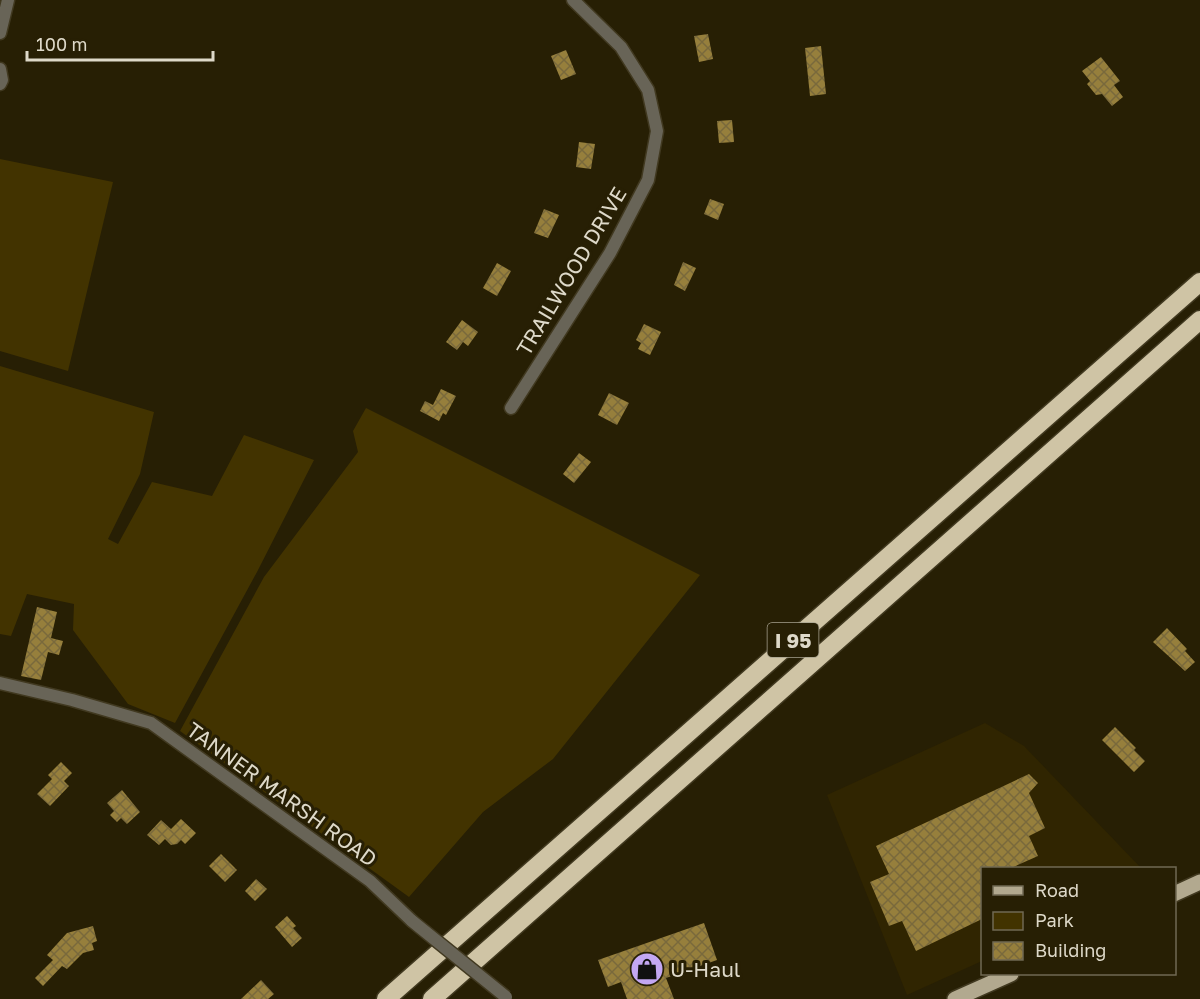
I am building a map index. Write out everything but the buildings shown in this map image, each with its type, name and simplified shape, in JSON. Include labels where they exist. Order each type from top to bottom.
[{"type":"highway","name":"I 95","points":[[386,999],[1200,282]]},
{"type":"highway","name":"I 95","points":[[433,998],[1200,320]]},
{"type":"main road","points":[[1176,893],[1200,882]]},
{"type":"main road","points":[[955,999],[1009,975]]},
{"type":"street","points":[[0,33],[8,0]]},
{"type":"street","name":"TRAILWOOD DRIVE","points":[[511,408],[610,253],[648,180],[657,131],[648,90],[621,47],[573,0]]},
{"type":"street","points":[[0,69],[2,80],[0,84]]},
{"type":"street","name":"TANNER MARSH ROAD","points":[[0,683],[72,700],[151,723],[370,881],[412,921],[508,998]]},
{"type":"shaded area","points":[[985,723],[1024,746],[1140,867],[981,867],[981,961],[907,995],[827,795]]},
{"type":"green space","points":[[0,159],[113,182],[68,371],[0,351]]},
{"type":"green space","points":[[0,366],[154,412],[140,474],[108,539],[118,544],[152,482],[212,496],[244,435],[314,460],[257,572],[175,723],[128,704],[73,630],[74,604],[27,594],[11,636],[0,634]]},
{"type":"green space","points":[[366,408],[700,575],[553,759],[483,812],[409,897],[180,731],[264,577],[358,452],[353,431]]},
{"type":"place","name":"U-Haul","points":[[647,969]]}]
